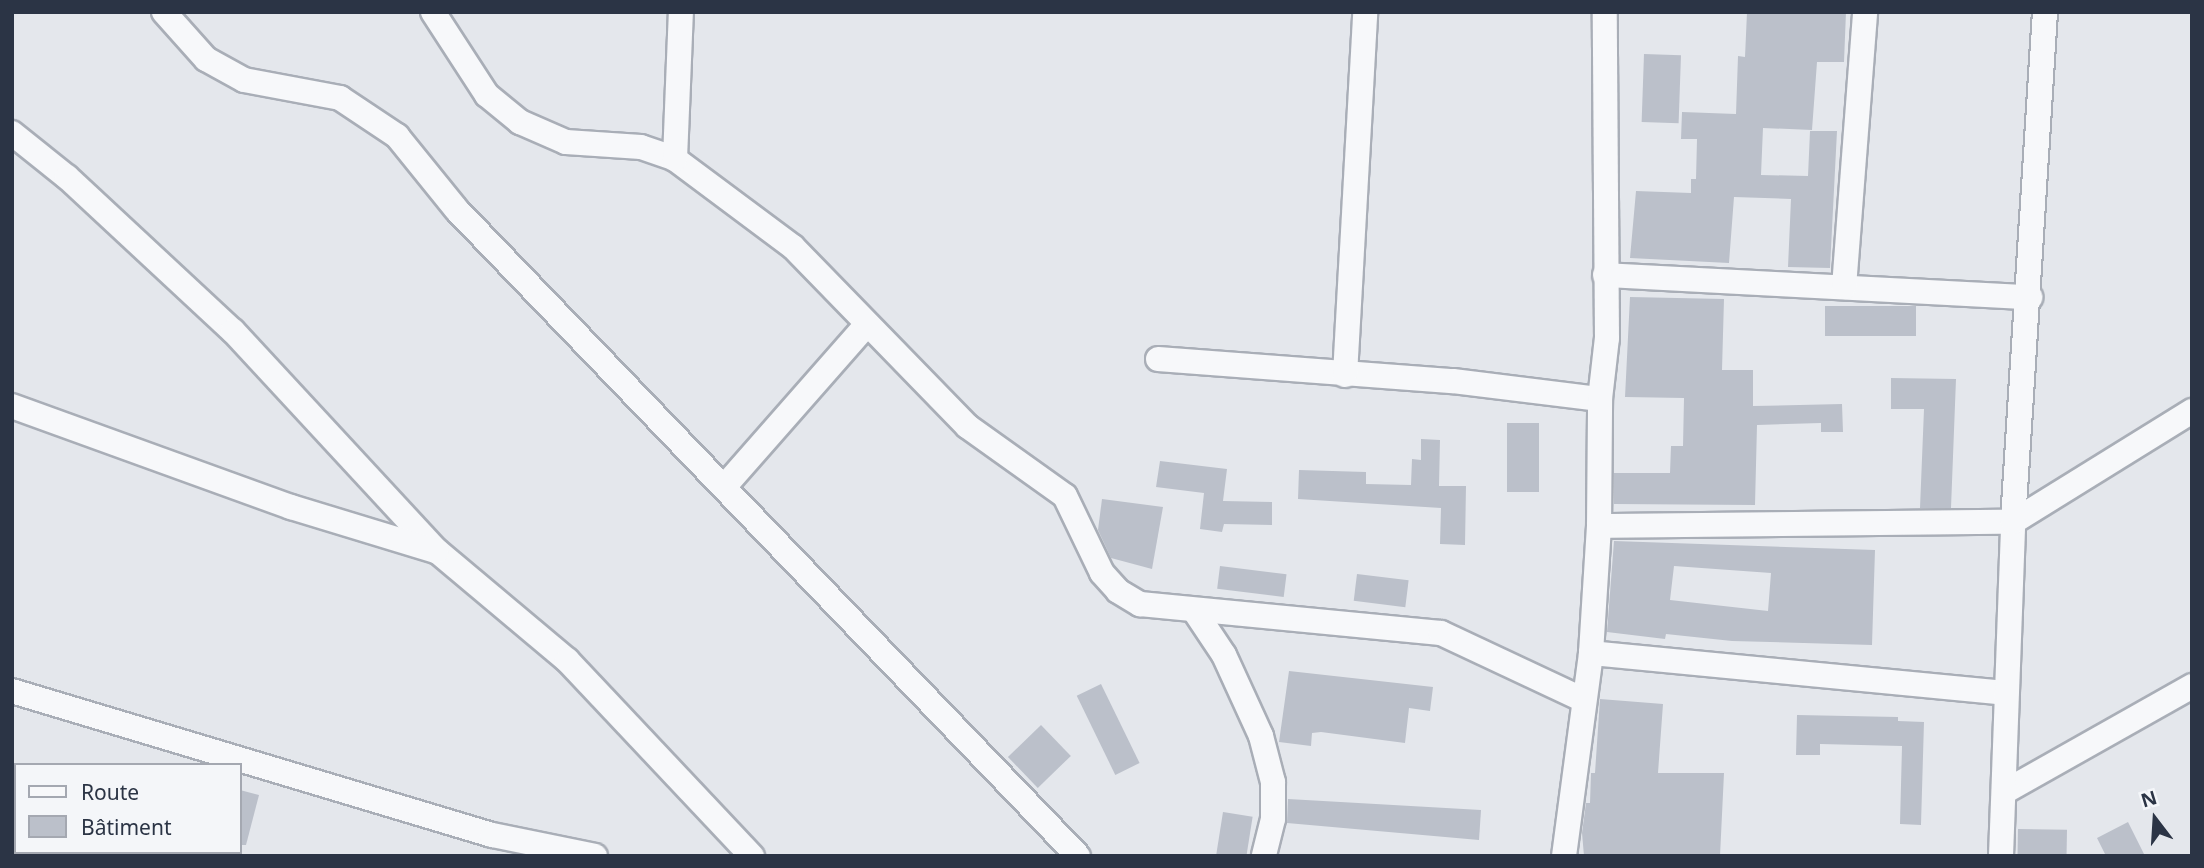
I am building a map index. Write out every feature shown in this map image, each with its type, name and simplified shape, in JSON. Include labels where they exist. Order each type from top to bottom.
[{"type":"street","points":[[164,12],[206,59],[244,80],[340,99],[397,136],[457,210],[1079,856]]},
{"type":"street","points":[[433,12],[487,95],[520,122],[566,142],[641,147],[675,159],[793,247],[967,426],[1065,496],[1102,573],[1118,591],[1140,604],[1196,613],[1441,633],[1582,699]]},
{"type":"street","points":[[675,159],[681,12]]},
{"type":"street","points":[[1345,375],[1365,12]]},
{"type":"street","points":[[1564,856],[1582,699],[1591,653],[1599,526],[1600,399],[1606,338],[1605,12]]},
{"type":"street","points":[[1844,287],[1865,12]]},
{"type":"street","points":[[2001,856],[2006,791],[2006,693],[2013,522],[2030,298],[2045,12]]},
{"type":"street","points":[[12,133],[67,177],[233,331],[437,551],[568,660],[752,856]]},
{"type":"street","points":[[1605,275],[2030,298]]},
{"type":"street","points":[[724,487],[867,324]]},
{"type":"street","points":[[1158,359],[1453,381],[1600,399]]},
{"type":"street","points":[[12,406],[292,507],[437,551]]},
{"type":"street","points":[[1599,526],[2013,522],[2192,411]]},
{"type":"street","points":[[1196,613],[1224,655],[1261,736],[1273,782],[1273,819],[1264,856]]},
{"type":"street","points":[[1591,653],[2006,693]]},
{"type":"street","points":[[2006,791],[2192,686]]},
{"type":"street","points":[[12,691],[492,835],[595,856]]},
{"type":"building","points":[[1747,12],[1846,12],[1844,62],[1817,62],[1812,130],[1763,128],[1761,175],[1808,176],[1810,131],[1837,131],[1830,268],[1788,267],[1791,199],[1734,197],[1729,263],[1630,258],[1636,191],[1691,193],[1691,179],[1696,179],[1697,139],[1681,139],[1682,112],[1736,114],[1738,56],[1745,57]]},
{"type":"building","points":[[1644,54],[1681,55],[1679,123],[1642,122]]},
{"type":"building","points":[[1630,297],[1724,299],[1722,370],[1753,370],[1753,406],[1842,404],[1843,432],[1821,432],[1821,423],[1757,425],[1755,505],[1614,504],[1614,473],[1670,473],[1671,446],[1683,446],[1684,398],[1625,397]]},
{"type":"building","points":[[1825,306],[1916,306],[1916,336],[1825,336]]},
{"type":"building","points":[[1891,378],[1956,379],[1951,508],[1920,508],[1924,409],[1891,409]]},
{"type":"building","points":[[1507,423],[1539,423],[1539,492],[1507,492]]},
{"type":"building","points":[[1421,439],[1440,440],[1439,486],[1466,486],[1465,545],[1440,544],[1441,508],[1298,499],[1299,470],[1366,472],[1366,484],[1411,485],[1412,459],[1421,460]]},
{"type":"building","points":[[1160,461],[1227,469],[1223,501],[1272,502],[1272,525],[1224,524],[1222,532],[1200,529],[1204,493],[1156,487]]},
{"type":"building","points":[[1102,499],[1163,507],[1152,569],[1111,558],[1098,530]]},
{"type":"building","points":[[1614,541],[1875,550],[1872,645],[1732,641],[1666,634],[1665,639],[1607,632]],"holes":[[[1674,566],[1771,573],[1768,611],[1670,600]]]},
{"type":"building","points":[[1220,566],[1287,574],[1284,597],[1217,589]]},
{"type":"building","points":[[1357,574],[1409,580],[1405,607],[1354,601]]},
{"type":"building","points":[[1289,671],[1433,687],[1430,711],[1409,708],[1405,743],[1321,732],[1312,733],[1311,746],[1279,742]]},
{"type":"building","points":[[1101,684],[1140,763],[1115,775],[1077,696]]},
{"type":"building","points":[[1600,699],[1663,704],[1658,773],[1724,773],[1720,856],[1584,856],[1582,833],[1586,803],[1590,803],[1591,773],[1595,773]]},
{"type":"building","points":[[1797,715],[1898,717],[1898,721],[1924,722],[1921,825],[1900,824],[1902,746],[1820,744],[1820,755],[1796,755]]},
{"type":"building","points":[[1041,725],[1071,756],[1038,788],[1008,757]]},
{"type":"building","points":[[242,791],[259,795],[246,845],[242,845]]},
{"type":"building","points":[[1288,799],[1481,810],[1479,840],[1287,823]]},
{"type":"building","points":[[1223,812],[1253,817],[1246,856],[1216,855]]},
{"type":"building","points":[[2128,822],[2145,856],[2106,856],[2097,838]]},
{"type":"building","points":[[2018,829],[2067,830],[2067,856],[2018,856]]}]
